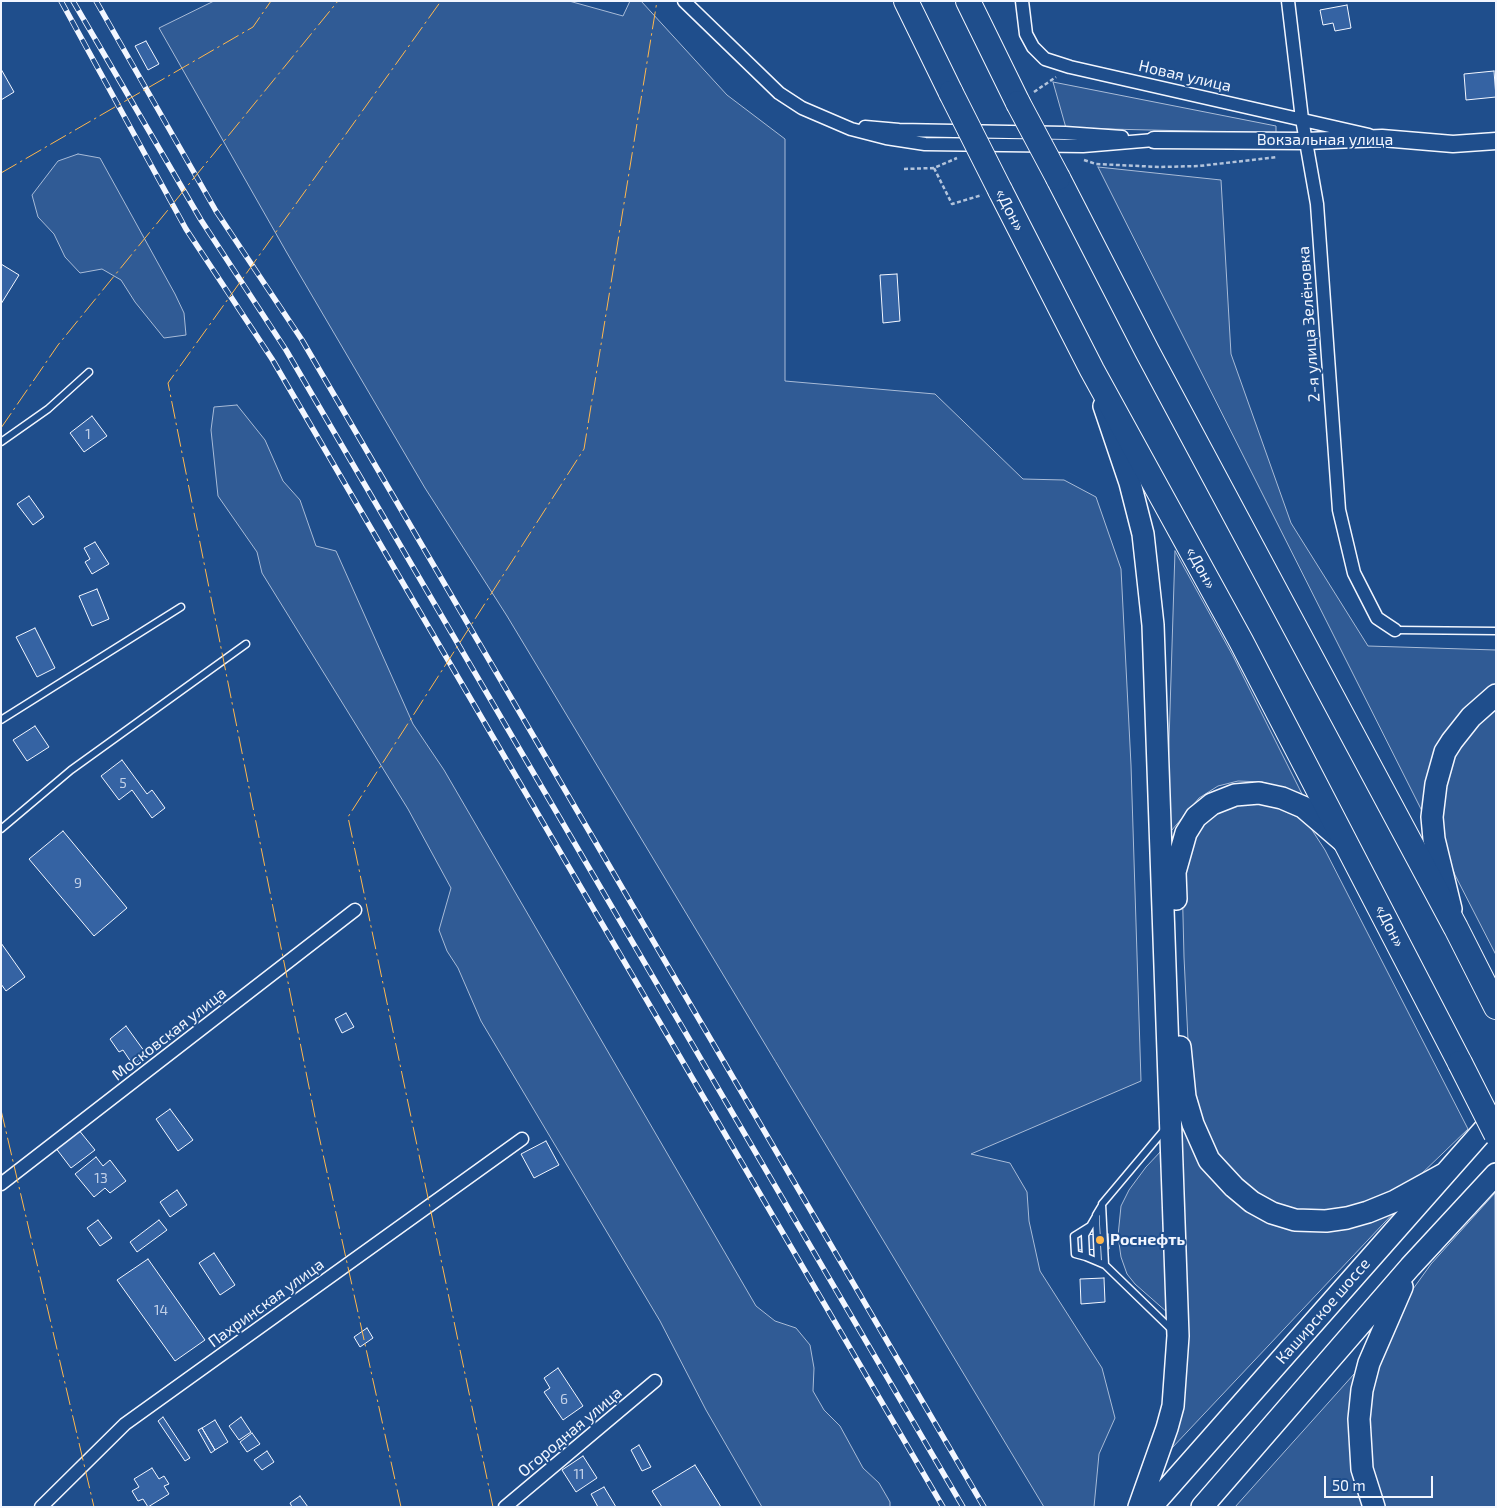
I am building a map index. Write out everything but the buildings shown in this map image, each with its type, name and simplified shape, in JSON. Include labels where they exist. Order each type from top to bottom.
[{"type":"highway","name":"«Дон»","points":[[906,1],[950,93],[1092,370],[1241,640],[1496,1134]]},
{"type":"highway","points":[[968,1],[1018,103],[1156,368],[1456,928],[1496,1007]]},
{"type":"main road","points":[[1092,370],[1134,497],[1144,534],[1152,625],[1178,1336],[1173,1406],[1139,1507]]},
{"type":"main road","points":[[1456,928],[1434,839],[1433,799],[1440,768],[1452,741],[1471,717],[1496,696]]},
{"type":"main road","points":[[1348,846],[1303,807],[1282,798],[1259,793],[1235,795],[1212,804],[1196,817],[1186,833],[1175,872],[1180,1060],[1185,1097],[1193,1124],[1209,1160],[1234,1187],[1252,1202],[1272,1213],[1295,1220],[1326,1221],[1368,1212],[1395,1201],[1444,1174]]},
{"type":"main road","name":"Каширское шоссе","points":[[1151,1507],[1496,1116]]},
{"type":"main road","points":[[1202,1507],[1410,1267],[1496,1174]]},
{"type":"main road","points":[[1374,1507],[1362,1469],[1360,1443],[1362,1390],[1376,1346],[1410,1267]]},
{"type":"street","points":[[684,1],[779,93],[802,108],[828,120],[886,138],[925,144],[1083,146],[1154,140]]},
{"type":"street","name":"Новая улица","points":[[1022,1],[1026,34],[1033,47],[1045,59],[1070,67],[1382,138]]},
{"type":"street","name":"2-я улица Зелёновка","points":[[1288,1],[1302,119],[1317,204],[1339,510],[1354,572],[1377,618],[1396,630]]},
{"type":"street","name":"Вокзальная улица","points":[[1154,140],[1307,147],[1382,138],[1453,144],[1496,141]]},
{"type":"street","name":"Московская улица","points":[[1,1184],[356,910]]},
{"type":"street","name":"Пахринская улица","points":[[41,1507],[125,1424],[522,1139]]},
{"type":"street","name":"Огородная улица","points":[[506,1507],[655,1381]]},
{"type":"lane","points":[[1,442],[48,409],[88,372]]},
{"type":"lane","points":[[1,720],[180,607]]},
{"type":"lane","points":[[1396,630],[1496,631]]},
{"type":"lane","points":[[1,829],[72,770],[246,644]]},
{"type":"lane","points":[[1086,1257],[1085,1235],[1102,1204],[1169,1125]]},
{"type":"lane","points":[[1101,1263],[1102,1204]]},
{"type":"lane","points":[[1096,1215],[1101,1263]]},
{"type":"lane","points":[[1091,1226],[1074,1236],[1074,1254],[1101,1263],[1178,1336]]},
{"type":"path","points":[[1018,103],[1070,67]]},
{"type":"path","points":[[1081,159],[1096,164],[1160,167],[1199,166],[1307,147]]},
{"type":"path","points":[[904,169],[934,168],[957,158],[966,158]]},
{"type":"path","points":[[934,168],[952,204],[1000,190]]},
{"type":"shaded area","points":[[214,1],[569,1],[623,16],[630,1],[641,1],[727,95],[785,139],[785,381],[935,394],[1023,479],[1064,480],[1096,497],[1121,569],[1131,765],[1141,1081],[971,1154],[1010,1163],[1027,1192],[1029,1221],[1040,1271],[1102,1368],[1115,1418],[1099,1454],[1094,1507],[1044,1507],[507,616],[425,488],[287,253],[159,28]]},
{"type":"shaded area","points":[[1053,82],[1276,126],[1276,133],[1066,128]]},
{"type":"shaded area","points":[[78,154],[100,158],[175,294],[184,313],[186,335],[164,338],[135,302],[121,280],[102,269],[80,273],[65,257],[54,234],[38,217],[32,195],[58,161]]},
{"type":"shaded area","points":[[1098,167],[1221,180],[1231,354],[1291,523],[1368,646],[1496,650],[1496,686],[1492,687],[1423,813]]},
{"type":"shaded area","points":[[237,405],[265,440],[283,481],[300,500],[316,546],[336,551],[413,724],[444,770],[756,1306],[775,1321],[796,1328],[810,1345],[814,1368],[813,1391],[824,1410],[840,1426],[863,1468],[879,1483],[890,1502],[890,1507],[762,1507],[706,1410],[660,1321],[481,1021],[458,968],[447,951],[439,930],[451,888],[408,809],[262,573],[257,552],[218,496],[211,430],[214,407]]},
{"type":"shaded area","points":[[1175,551],[1233,656],[1302,794],[1262,782],[1238,781],[1218,786],[1199,798],[1166,837]]},
{"type":"shaded area","points":[[1496,704],[1496,955],[1455,875],[1444,847],[1440,824],[1448,767],[1468,729]]},
{"type":"shaded area","points":[[1240,799],[1296,812],[1312,830],[1325,850],[1468,1129],[1417,1178],[1391,1195],[1347,1211],[1285,1209],[1251,1193],[1211,1148],[1190,1082],[1182,876],[1185,856],[1209,815]]},
{"type":"shaded area","points":[[1180,1113],[1195,1156],[1221,1189],[1280,1225],[1400,1206],[1171,1449],[1178,1422]]},
{"type":"shaded area","points":[[1162,1150],[1168,1313],[1135,1284],[1127,1274],[1121,1257],[1118,1236],[1121,1206],[1129,1190],[1146,1167]]},
{"type":"shaded area","points":[[1495,1193],[1496,1507],[1381,1507],[1366,1437],[1372,1381],[1408,1296],[1431,1264]]},
{"type":"shaded area","points":[[1363,1364],[1366,1507],[1235,1507]]},
{"type":"railway","points":[[61,1],[186,229],[272,359],[943,1507]]},
{"type":"railway","points":[[73,1],[201,220],[286,350],[963,1507]]},
{"type":"railway","points":[[96,1],[216,211],[302,340],[984,1507]]},
{"type":"power","points":[[1,173],[253,27],[271,1]]},
{"type":"power","points":[[1,428],[58,345],[338,1]]},
{"type":"power","points":[[401,1507],[317,1127],[168,383],[441,1]]},
{"type":"power","points":[[493,1507],[348,817],[584,449],[657,1]]},
{"type":"power","points":[[1,1110],[94,1507]]},
{"type":"place","name":"Роснефть","points":[[1100,1240]]}]
